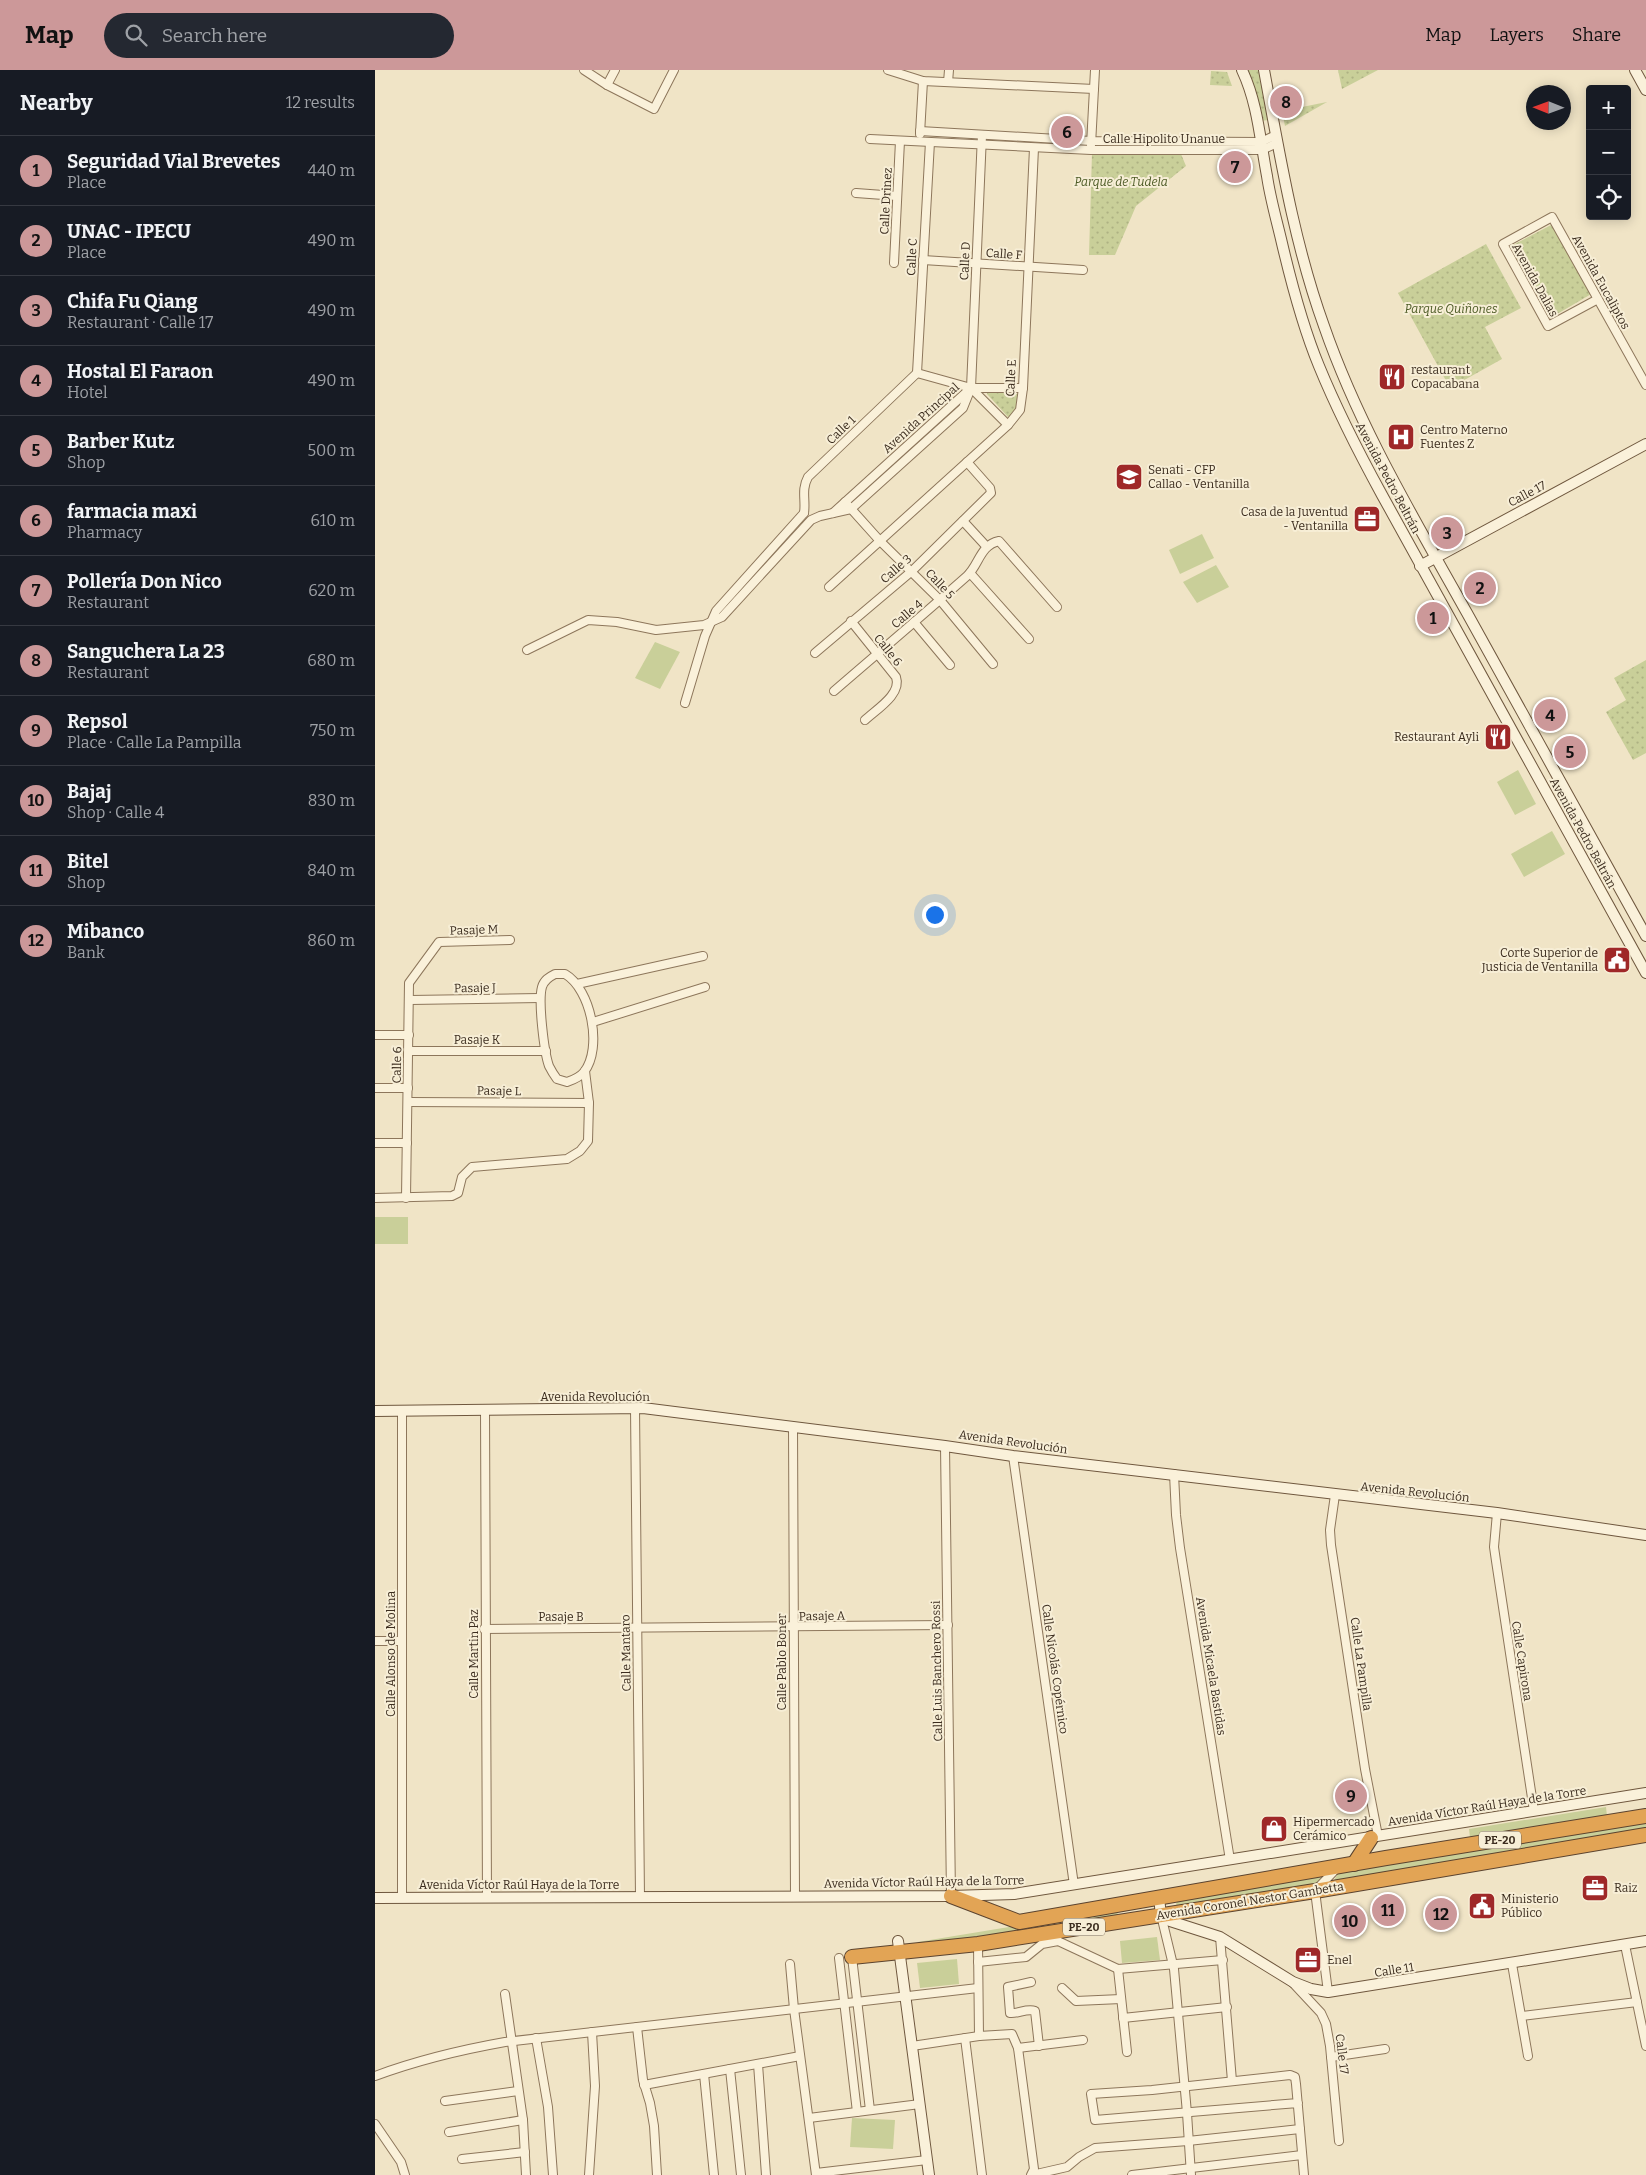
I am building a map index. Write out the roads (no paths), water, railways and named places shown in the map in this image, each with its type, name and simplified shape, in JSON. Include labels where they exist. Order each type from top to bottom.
[{"type":"highway","name":"Avenida Coronel Nestor Gambetta","points":[[951,1896],[1019,1922],[1646,1816]]},
{"type":"highway","name":"Avenida Coronel Nestor Gambetta","points":[[845,1958],[899,1947],[978,1944],[1315,1891],[1646,1835]]},
{"type":"highway","points":[[1354,1864],[1375,1837]]},
{"type":"highway","points":[[1175,1895],[1173,1902],[1177,1913]]},
{"type":"highway","points":[[1128,1903],[1133,1911],[1131,1920]]},
{"type":"street","points":[[584,70],[607,85],[653,109],[674,70]]},
{"type":"street","points":[[607,85],[615,70]]},
{"type":"street","points":[[948,82],[949,70]]},
{"type":"street","points":[[1091,150],[1095,70]]},
{"type":"street","name":"Avenida Pedro Beltrán","points":[[1242,70],[1250,86],[1273,204],[1289,270],[1303,323],[1319,366],[1357,450],[1646,973]]},
{"type":"street","name":"Avenida Pedro Beltrán","points":[[1264,70],[1276,139],[1297,234],[1321,317],[1336,360],[1363,421],[1436,558],[1646,936]]},
{"type":"street","points":[[893,71],[923,81],[1094,89]]},
{"type":"street","points":[[1640,74],[1646,90]]},
{"type":"street","points":[[920,142],[923,81]]},
{"type":"street","name":"Calle Hipolito Unanue","points":[[920,131],[1091,141],[1262,146]]},
{"type":"street","name":"Calle D","points":[[971,388],[982,135]]},
{"type":"street","name":"Calle Hipolito Unanue","points":[[870,139],[1091,150],[1262,146],[1276,139]]},
{"type":"street","name":"Calle Drinez","points":[[894,263],[900,141]]},
{"type":"street","name":"Calle C","points":[[917,373],[930,142]]},
{"type":"street","name":"Calle E","points":[[829,586],[1008,425],[1019,410],[1023,388],[1034,148]]},
{"type":"street","points":[[856,193],[897,196]]},
{"type":"street","name":"Avenida Eucaliptos","points":[[1503,244],[1552,217],[1646,385]]},
{"type":"street","name":"Avenida Dalias","points":[[1503,244],[1548,326],[1598,299]]},
{"type":"street","name":"Calle F","points":[[923,260],[1083,270]]},
{"type":"street","points":[[917,373],[971,388],[1023,388]]},
{"type":"street","name":"Calle 1","points":[[804,513],[804,485],[808,478],[917,373]]},
{"type":"street","points":[[971,388],[1008,425]]},
{"type":"street","name":"Avenida Principal","points":[[833,512],[971,388]]},
{"type":"street","name":"Avenida Principal","points":[[527,650],[588,620],[617,622],[656,630],[711,622],[723,617],[811,520],[833,512],[851,510],[963,408],[971,388]]},
{"type":"street","name":"Calle 17","points":[[1420,566],[1646,444]]},
{"type":"street","name":"Calle 3","points":[[815,653],[912,571],[991,494],[990,488],[967,462]]},
{"type":"street","name":"Calle 5","points":[[845,502],[880,541],[940,600],[993,664]]},
{"type":"street","points":[[685,703],[711,622],[717,611],[804,513],[811,520]]},
{"type":"street","points":[[963,521],[986,546],[999,541],[1057,607]]},
{"type":"street","name":"Calle 4","points":[[834,691],[970,573],[986,546]]},
{"type":"street","points":[[970,573],[1029,639]]},
{"type":"street","name":"Calle 6","points":[[851,621],[898,683],[897,689],[892,695],[865,720]]},
{"type":"street","points":[[914,622],[950,665]]},
{"type":"street","points":[[1610,908],[1625,899]]},
{"type":"street","name":"Pasaje M","points":[[439,942],[510,940]]},
{"type":"street","name":"Calle 6","points":[[406,1198],[410,981],[439,942]]},
{"type":"street","points":[[577,984],[703,956]]},
{"type":"street","points":[[555,974],[565,974],[577,984],[593,1022],[593,1044],[589,1064],[583,1074],[567,1082],[557,1080],[549,1066],[540,998],[547,978],[555,974]]},
{"type":"street","points":[[593,1022],[705,987]]},
{"type":"street","name":"Pasaje J","points":[[410,1000],[540,998]]},
{"type":"street","points":[[375,1035],[409,1035]]},
{"type":"street","name":"Pasaje K","points":[[409,1051],[546,1051]]},
{"type":"street","points":[[375,1198],[452,1196],[458,1194],[462,1177],[474,1166],[567,1159],[580,1151],[588,1141],[589,1103],[585,1071]]},
{"type":"street","points":[[375,1088],[408,1088]]},
{"type":"street","name":"Pasaje L","points":[[408,1102],[589,1103]]},
{"type":"street","points":[[375,1143],[407,1143]]},
{"type":"street","name":"Avenida Revolución","points":[[375,1411],[635,1408],[1013,1456],[1497,1514],[1646,1536]]},
{"type":"street","name":"Calle Mantaro","points":[[635,1408],[640,1897]]},
{"type":"street","name":"Calle Martin Paz","points":[[485,1410],[484,1629],[487,1898]]},
{"type":"street","name":"Calle Alonso de Molina","points":[[402,1411],[402,1898]]},
{"type":"street","name":"Calle Pablo Boner","points":[[793,1427],[795,1896]]},
{"type":"street","name":"Calle Luis Banchero Rossi","points":[[945,1446],[951,1896]]},
{"type":"street","name":"Calle Nicolás Copérnico","points":[[1013,1456],[1074,1885]]},
{"type":"street","name":"Avenida Micaela Bastidas","points":[[1175,1474],[1176,1515],[1180,1548],[1230,1860]]},
{"type":"street","name":"Calle La Pampilla","points":[[1335,1495],[1331,1522],[1331,1545],[1375,1837]]},
{"type":"street","name":"Calle Capirona","points":[[1497,1514],[1494,1547],[1535,1811]]},
{"type":"street","name":"Pasaje A","points":[[637,1628],[948,1625]]},
{"type":"street","name":"Pasaje B","points":[[484,1629],[637,1628]]},
{"type":"street","points":[[375,1641],[402,1641]]},
{"type":"street","name":"Avenida Víctor Raúl Haya de la Torre","points":[[375,1898],[951,1896],[1024,1893],[1646,1793]]},
{"type":"street","points":[[1328,1992],[1315,1891],[1337,1868]]},
{"type":"street","points":[[1159,1898],[1161,1915],[1173,1964],[1191,2172]]},
{"type":"street","name":"Calle 11","points":[[1161,1915],[1170,1921],[1220,1937],[1293,1982],[1311,1989],[1328,1992],[1646,1941]]},
{"type":"street","points":[[1220,1937],[1232,2081]]},
{"type":"street","points":[[978,1962],[1026,1957],[1042,1944],[1058,1941],[1118,1969],[1223,1960]]},
{"type":"street","points":[[978,1944],[979,2036]]},
{"type":"street","points":[[1625,1945],[1646,2046]]},
{"type":"street","points":[[899,1947],[929,2175]]},
{"type":"street","points":[[845,1958],[856,2002],[870,2110]]},
{"type":"street","points":[[845,1958],[843,2003],[857,2112]]},
{"type":"street","points":[[790,1964],[794,2009],[816,2174],[927,2160]]},
{"type":"street","points":[[1512,1964],[1523,2016],[1528,2056]]},
{"type":"street","points":[[1118,1969],[1127,2052]]},
{"type":"street","points":[[1031,1982],[1008,1987],[1008,2009],[1009,2013],[1035,2011],[1039,2046]]},
{"type":"street","name":"Calle 17","points":[[1293,1982],[1321,2012],[1326,2024],[1339,2141]]},
{"type":"street","points":[[375,2076],[425,2059],[511,2041],[978,1988]]},
{"type":"street","points":[[1062,1988],[1076,2001],[1121,2000]]},
{"type":"street","points":[[505,1994],[523,2120],[526,2175]]},
{"type":"street","points":[[1523,2016],[1637,2002]]},
{"type":"street","points":[[1123,2018],[1227,2007]]},
{"type":"street","points":[[637,2027],[644,2085],[654,2126],[657,2175]]},
{"type":"street","points":[[589,2175],[595,2086],[592,2032]]},
{"type":"street","points":[[912,2046],[979,2036],[1012,2034],[1018,2048],[1034,2169],[1032,2175],[1067,2167],[1079,2157],[1095,2148],[1188,2141],[1300,2129]]},
{"type":"street","points":[[536,2038],[548,2107],[553,2175]]},
{"type":"street","points":[[965,2038],[982,2175]]},
{"type":"street","points":[[1018,2048],[1083,2040]]},
{"type":"street","points":[[1331,2057],[1385,2049]]},
{"type":"street","points":[[644,2085],[800,2056]]},
{"type":"street","points":[[758,2064],[766,2175]]},
{"type":"street","points":[[730,2069],[741,2175]]},
{"type":"street","points":[[704,2074],[714,2175]]},
{"type":"street","points":[[1298,2103],[1095,2120],[1091,2094],[1290,2075],[1295,2077],[1298,2103],[1303,2155],[1304,2175]]},
{"type":"street","points":[[445,2100],[518,2091]]},
{"type":"street","points":[[809,2118],[920,2104]]},
{"type":"street","points":[[449,2132],[523,2120]]},
{"type":"street","points":[[375,2124],[401,2162],[405,2175]]},
{"type":"street","points":[[462,2159],[525,2152]]},
{"type":"street","points":[[1131,2175],[1191,2172],[1303,2155]]},
{"type":"place","name":"Sanguchera La 23","points":[[1286,102]]},
{"type":"place","name":"farmacia maxi","points":[[1067,132]]},
{"type":"place","name":"Pollería Don Nico","points":[[1235,167]]},
{"type":"place","name":"restaurant Copacabana","points":[[1392,377]]},
{"type":"place","name":"Centro Materno Fuentes Z","points":[[1401,437]]},
{"type":"place","name":"Senati - CFP Callao - Ventanilla","points":[[1129,477]]},
{"type":"place","name":"Casa de la Juventud - Ventanilla","points":[[1367,519]]},
{"type":"place","name":"Chifa Fu Qiang","points":[[1447,533]]},
{"type":"place","name":"UNAC - IPECU","points":[[1480,588]]},
{"type":"place","name":"Seguridad Vial Brevetes","points":[[1433,618]]},
{"type":"place","name":"Hostal El Faraon","points":[[1550,715]]},
{"type":"place","name":"Restaurant Ayli","points":[[1498,737]]},
{"type":"place","name":"Barber Kutz","points":[[1570,752]]},
{"type":"place","name":"Corte Superior de Justicia de Ventanilla","points":[[1617,960]]},
{"type":"place","name":"Repsol","points":[[1351,1796]]},
{"type":"place","name":"Hipermercado Cerámico","points":[[1274,1829]]},
{"type":"place","name":"Raiz","points":[[1595,1888]]},
{"type":"place","name":"Ministerio Público","points":[[1482,1906]]},
{"type":"place","name":"Bitel","points":[[1388,1910]]},
{"type":"place","name":"Mibanco","points":[[1441,1914]]},
{"type":"place","name":"Bajaj","points":[[1350,1921]]},
{"type":"place","name":"Enel","points":[[1308,1960]]},
{"type":"park label","name":"Parque de Tudela","points":[[1121,182]]},
{"type":"park label","name":"Parque Quiñones","points":[[1451,309]]}]
